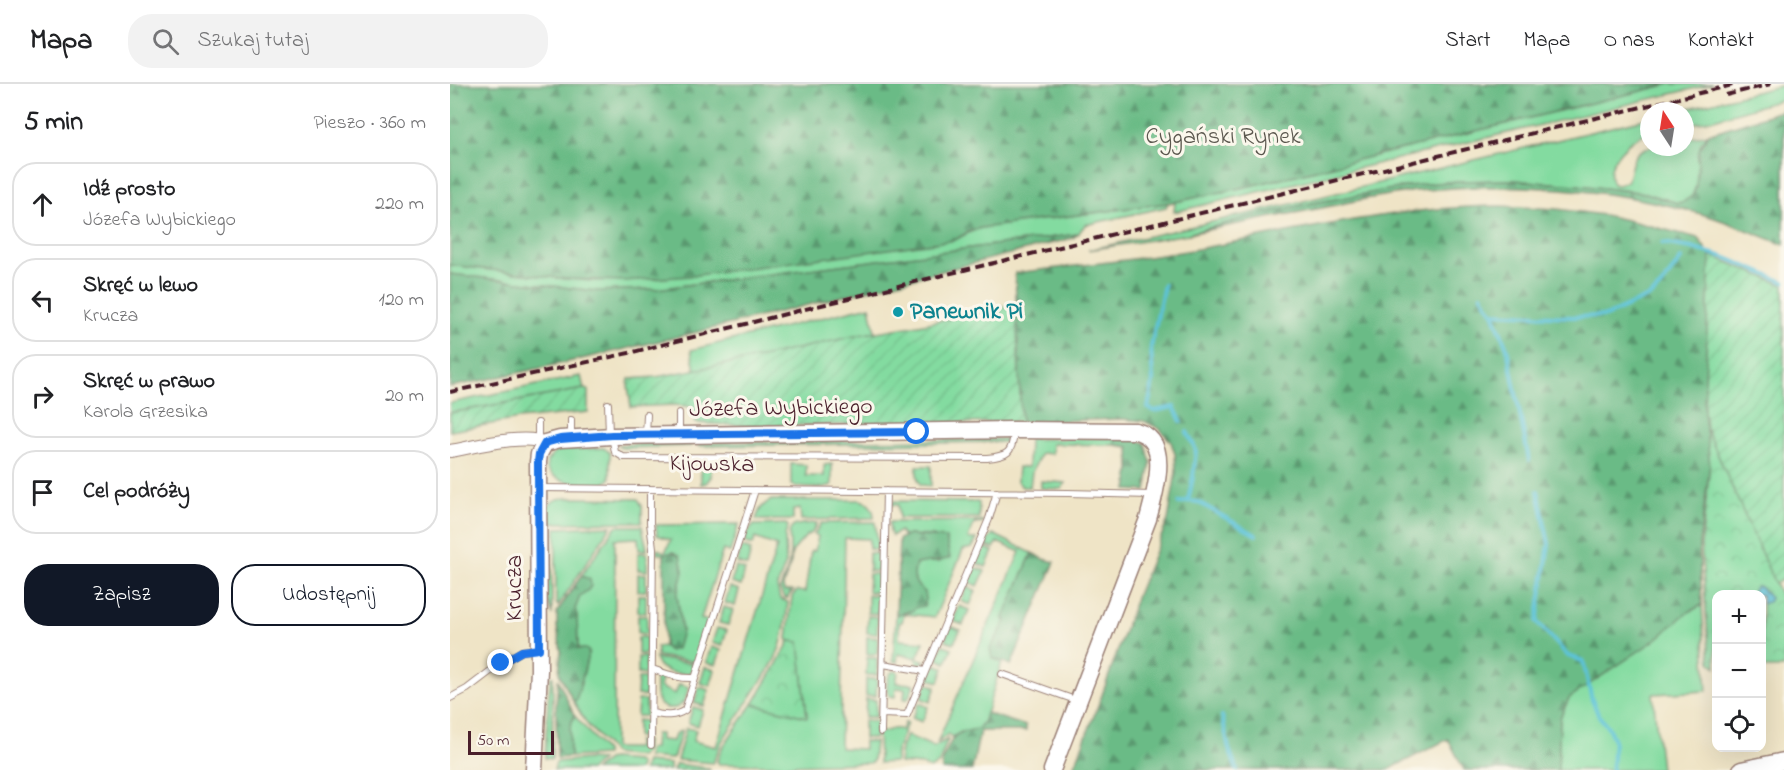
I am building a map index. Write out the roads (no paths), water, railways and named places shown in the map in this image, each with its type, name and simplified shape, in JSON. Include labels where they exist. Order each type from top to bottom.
[{"type":"street","name":"Józefa Wybickiego","points":[[450,451],[522,440],[541,442],[611,436],[1014,430],[1136,431],[1153,441],[1157,456],[1154,496]]},
{"type":"street","name":"Krucza","points":[[534,770],[538,718],[538,488],[541,442]]},
{"type":"street","points":[[1052,770],[1148,519],[1154,496]]},
{"type":"street","points":[[1741,770],[1784,761]]},
{"type":"lane","points":[[608,404],[612,443],[615,452],[623,457],[987,459],[1009,452],[1012,447],[1014,430]]},
{"type":"lane","points":[[679,413],[679,435]]},
{"type":"lane","points":[[646,435],[647,415]]},
{"type":"lane","points":[[571,420],[571,438]]},
{"type":"lane","points":[[538,423],[541,442]]},
{"type":"lane","name":"Kijowska","points":[[538,488],[997,492],[1154,496]]},
{"type":"lane","points":[[650,489],[653,548],[651,745]]},
{"type":"lane","points":[[652,713],[672,715],[680,714],[685,710],[755,490]]},
{"type":"lane","points":[[881,732],[885,491]]},
{"type":"lane","points":[[882,714],[906,715],[989,519],[997,492]]},
{"type":"lane","points":[[450,698],[522,651],[539,649]]},
{"type":"lane","points":[[883,664],[925,671]]},
{"type":"lane","points":[[652,669],[673,676],[695,678]]},
{"type":"lane","points":[[1002,674],[1078,701]]},
{"type":"waterway","points":[[1662,243],[1724,257],[1784,282]]},
{"type":"waterway","points":[[1493,313],[1570,317],[1606,316],[1652,295],[1681,259]]},
{"type":"waterway","points":[[1164,285],[1151,347],[1153,381],[1148,408],[1154,411],[1174,407],[1181,421]]},
{"type":"waterway","points":[[1481,295],[1493,313],[1507,348],[1529,460]]},
{"type":"waterway","points":[[1179,503],[1188,501],[1193,477],[1196,450],[1187,432]]},
{"type":"waterway","points":[[1538,491],[1549,544],[1537,622],[1568,656],[1583,661],[1592,700],[1614,740],[1612,770]]},
{"type":"waterway","points":[[1188,501],[1198,502],[1256,535]]},
{"type":"waterway","points":[[1222,716],[1229,749],[1237,770]]},
{"type":"railway","points":[[450,392],[629,353],[1737,84]]},
{"type":"railway","points":[[1726,95],[1771,84]]},
{"type":"place","name":"Panewnik Pi","points":[[898,312]]},
{"type":"park label","name":"Cygański Rynek","points":[[1223,137]]}]
